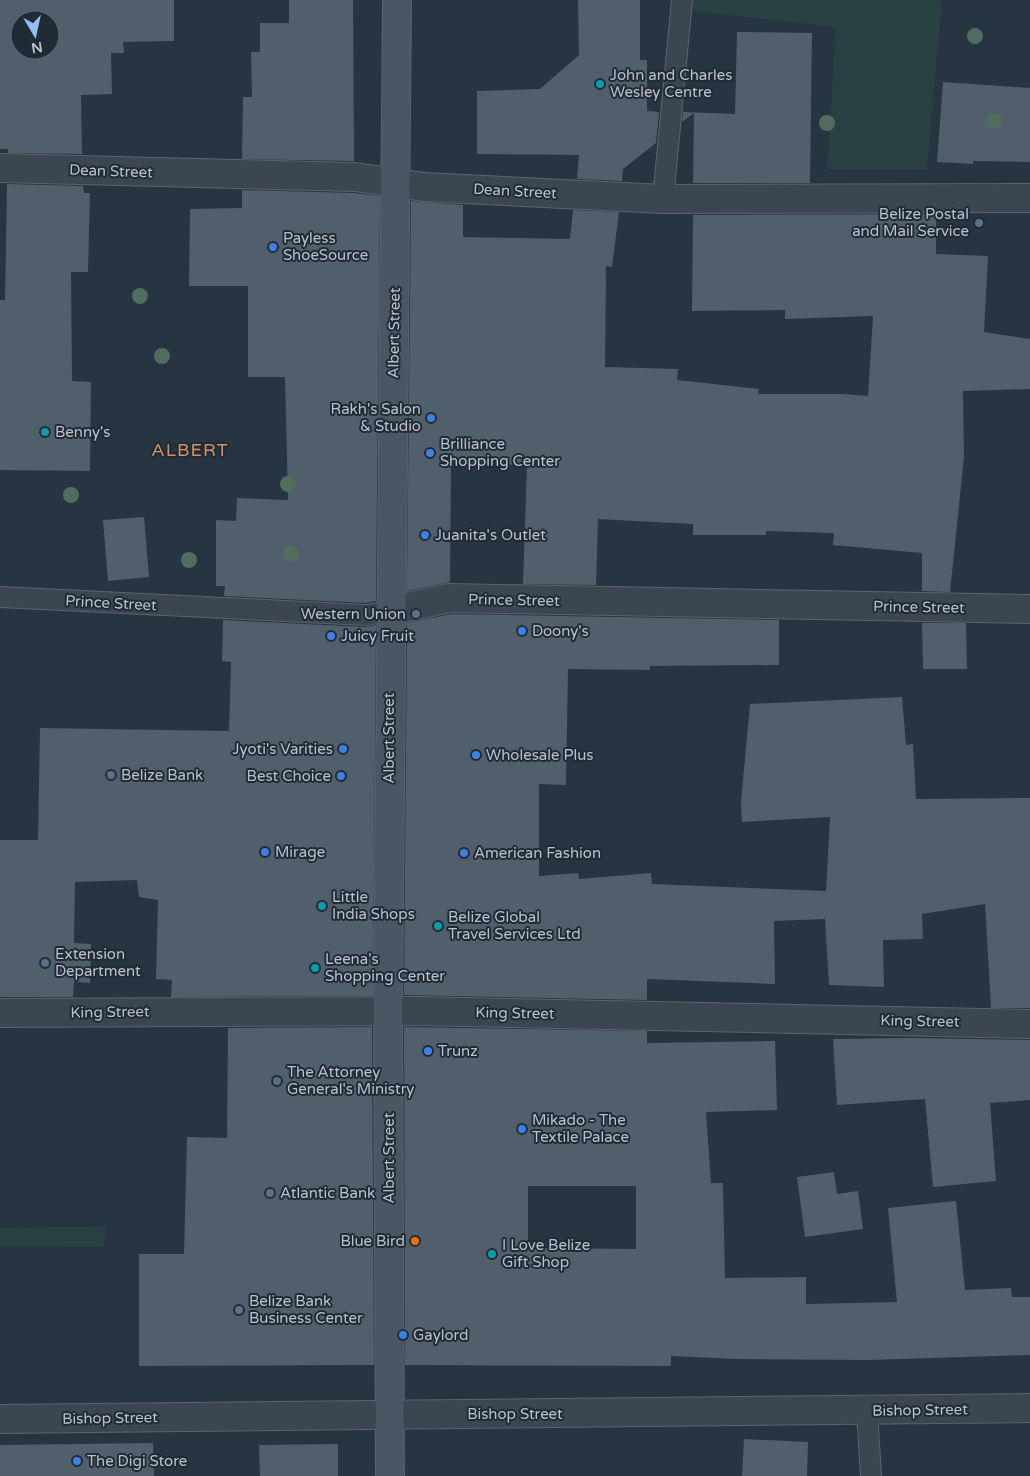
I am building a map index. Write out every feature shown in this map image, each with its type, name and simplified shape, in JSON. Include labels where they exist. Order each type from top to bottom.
[{"type":"main road","name":"Albert Street","points":[[390,1476],[388,1011],[396,0]]},
{"type":"street","name":"Dean Street","points":[[0,168],[354,177],[424,186],[663,199],[1030,198]]},
{"type":"street","name":"Prince Street","points":[[390,610],[448,598],[1030,609]]},
{"type":"street","name":"King Street","points":[[0,1013],[388,1011],[1030,1024]]},
{"type":"street","name":"Bishop Street","points":[[0,1419],[1030,1408]]},
{"type":"lane","points":[[663,199],[682,0]]},
{"type":"lane","name":"Prince Street","points":[[0,597],[366,615],[390,610]]},
{"type":"lane","points":[[867,1411],[871,1476]]},
{"type":"green space","points":[[693,0],[942,0],[927,169],[827,169],[836,27],[692,11]]},
{"type":"green space","points":[[106,1226],[104,1247],[0,1246],[0,1228]]},
{"type":"building","points":[[0,0],[174,0],[174,41],[123,42],[124,53],[111,53],[112,94],[81,95],[82,154],[8,153],[8,149],[0,149]]},
{"type":"building","points":[[289,0],[353,0],[354,161],[242,159],[243,97],[252,97],[251,52],[260,52],[260,23],[289,23]]},
{"type":"building","name":"John and Charles Wesley Centre","points":[[578,0],[640,0],[640,60],[647,60],[647,111],[659,112],[656,143],[623,169],[622,181],[577,179],[579,155],[477,154],[477,91],[540,89],[579,55]]},
{"type":"building","points":[[737,32],[812,33],[810,183],[693,183],[694,113],[682,122],[683,112],[735,114]]},
{"type":"building","points":[[943,82],[1030,88],[1030,162],[973,161],[973,164],[937,162]]},
{"type":"building","points":[[7,184],[83,186],[84,193],[90,193],[88,272],[71,272],[72,381],[91,382],[90,471],[0,470],[0,300],[5,300]]},
{"type":"building","points":[[242,190],[354,193],[380,196],[376,601],[365,603],[224,596],[225,586],[216,586],[216,520],[236,521],[237,498],[288,500],[285,377],[248,377],[248,286],[189,286],[190,209],[242,208]]},
{"type":"building","points":[[411,201],[463,205],[463,237],[570,239],[573,210],[619,212],[612,267],[606,266],[605,367],[678,369],[677,380],[759,389],[758,394],[843,394],[868,396],[873,316],[785,319],[785,310],[692,311],[693,215],[936,214],[936,254],[988,256],[984,332],[1030,339],[1030,389],[963,391],[964,457],[950,592],[922,591],[922,553],[833,545],[834,533],[766,531],[766,535],[693,535],[693,524],[598,519],[596,585],[523,584],[527,464],[451,467],[450,582],[407,591]]},
{"type":"building","points":[[144,517],[149,577],[108,581],[103,520]]},
{"type":"building","points":[[451,614],[779,620],[779,665],[650,666],[650,670],[568,669],[566,785],[539,784],[539,876],[578,873],[579,879],[651,873],[652,884],[826,891],[830,817],[742,822],[741,802],[750,704],[902,697],[906,745],[913,744],[916,799],[1030,798],[1030,1008],[991,1008],[985,904],[922,914],[923,939],[883,940],[884,987],[829,985],[825,919],[774,921],[775,984],[647,979],[647,1000],[404,995],[407,623]]},
{"type":"building","points":[[223,620],[365,627],[376,625],[373,996],[171,997],[172,980],[156,979],[158,900],[139,897],[137,880],[75,882],[74,943],[91,944],[90,983],[74,982],[73,997],[0,997],[0,840],[38,840],[40,728],[229,731],[231,662],[222,661]]},
{"type":"building","points":[[922,623],[966,623],[967,669],[923,669]]},
{"type":"building","points":[[372,1027],[374,1365],[139,1366],[139,1254],[184,1254],[187,1137],[227,1138],[228,1028]]},
{"type":"building","points":[[404,1027],[647,1031],[647,1043],[775,1041],[777,1110],[706,1112],[711,1183],[723,1183],[725,1278],[806,1277],[806,1304],[897,1302],[888,1208],[956,1201],[965,1290],[1011,1288],[1012,1297],[1030,1297],[1030,1355],[869,1360],[738,1359],[671,1356],[671,1366],[405,1365]],"holes":[[[528,1186],[636,1186],[636,1249],[528,1248]]]},
{"type":"building","points":[[833,1039],[1030,1040],[1030,1100],[990,1103],[996,1181],[933,1187],[925,1099],[837,1105]]},
{"type":"building","points":[[834,1172],[837,1194],[858,1191],[863,1229],[805,1237],[797,1177]]},
{"type":"building","points":[[744,1439],[808,1442],[807,1476],[742,1476]]},
{"type":"building","name":"The Digi Store","points":[[153,1443],[154,1476],[0,1476],[0,1445]]},
{"type":"building","points":[[338,1444],[338,1476],[260,1476],[259,1445]]},
{"type":"place","name":"John and Charles Wesley Centre","points":[[600,84]]},
{"type":"place","name":"Belize Postal and Mail Service","points":[[979,223]]},
{"type":"place","name":"Payless ShoeSource","points":[[273,247]]},
{"type":"place","name":"Rakh's Salon & Studio","points":[[431,418]]},
{"type":"place","name":"Benny's","points":[[45,432]]},
{"type":"place","name":"Brilliance Shopping Center","points":[[430,453]]},
{"type":"place","name":"Juanita's Outlet","points":[[425,535]]},
{"type":"place","name":"Western Union","points":[[416,614]]},
{"type":"place","name":"Doony's","points":[[522,631]]},
{"type":"place","name":"Juicy Fruit","points":[[331,636]]},
{"type":"place","name":"Jyoti's Varities","points":[[343,749]]},
{"type":"place","name":"Wholesale Plus","points":[[476,755]]},
{"type":"place","name":"Belize Bank","points":[[111,775]]},
{"type":"place","name":"Best Choice","points":[[341,776]]},
{"type":"place","name":"Mirage","points":[[265,852]]},
{"type":"place","name":"American Fashion","points":[[464,853]]},
{"type":"place","name":"Little India Shops","points":[[322,906]]},
{"type":"place","name":"Belize Global Travel Services Ltd","points":[[438,926]]},
{"type":"place","name":"Extension Department","points":[[45,963]]},
{"type":"place","name":"Leena's Shopping Center","points":[[315,968]]},
{"type":"place","name":"Trunz","points":[[428,1051]]},
{"type":"place","name":"The Attorney General's Ministry","points":[[277,1081]]},
{"type":"place","name":"Mikado - The Textile Palace","points":[[522,1129]]},
{"type":"place","name":"Atlantic Bank","points":[[270,1193]]},
{"type":"place","name":"Blue Bird","points":[[415,1241]]},
{"type":"place","name":"I Love Belize Gift Shop","points":[[492,1254]]},
{"type":"place","name":"Belize Bank Business Center","points":[[239,1310]]},
{"type":"place","name":"Gaylord","points":[[403,1335]]},
{"type":"place","name":"The Digi Store","points":[[77,1461]]},
{"type":"district","name":"ALBERT","points":[[190,450]]}]
